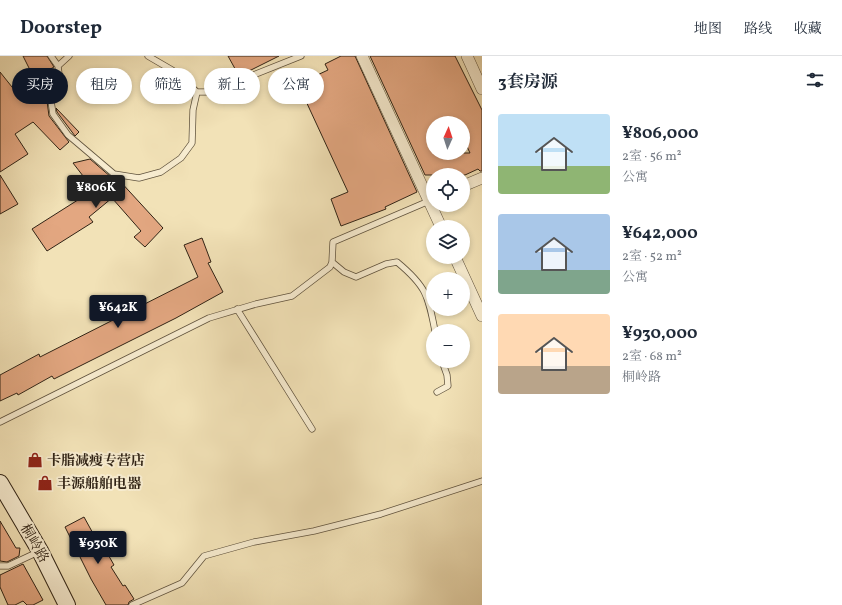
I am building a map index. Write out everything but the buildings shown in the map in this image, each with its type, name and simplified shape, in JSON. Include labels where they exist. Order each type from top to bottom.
[{"type":"main road","name":"桐岭路","points":[[0,483],[40,551],[67,605]]},
{"type":"street","points":[[362,56],[426,190]]},
{"type":"street","points":[[467,56],[482,89]]},
{"type":"street","points":[[470,183],[482,178]]},
{"type":"street","points":[[458,264],[482,316]]},
{"type":"lane","points":[[51,56],[58,66],[60,82],[51,101],[53,114],[68,135],[114,174],[139,178],[161,172],[181,158],[192,143],[193,110],[197,92]]},
{"type":"lane","points":[[58,66],[69,56]]},
{"type":"lane","points":[[148,56],[172,70],[197,92],[211,92],[301,56]]},
{"type":"lane","points":[[0,422],[209,318],[237,309],[292,296],[318,278],[330,267],[332,262],[333,242],[426,202]]},
{"type":"lane","points":[[332,262],[344,272],[356,277],[386,264],[397,262],[424,288],[431,306],[434,324]]},
{"type":"lane","points":[[237,309],[312,428]]},
{"type":"lane","points":[[437,392],[448,386],[444,368]]},
{"type":"lane","points":[[132,605],[182,583],[204,556],[254,542],[314,532],[381,514],[482,481]]},
{"type":"lane","points":[[0,566],[8,566],[40,551]]},
{"type":"place","name":"卡脂减瘦专营店","points":[[35,460]]},
{"type":"place","name":"丰源船舶电器","points":[[45,483]]}]
